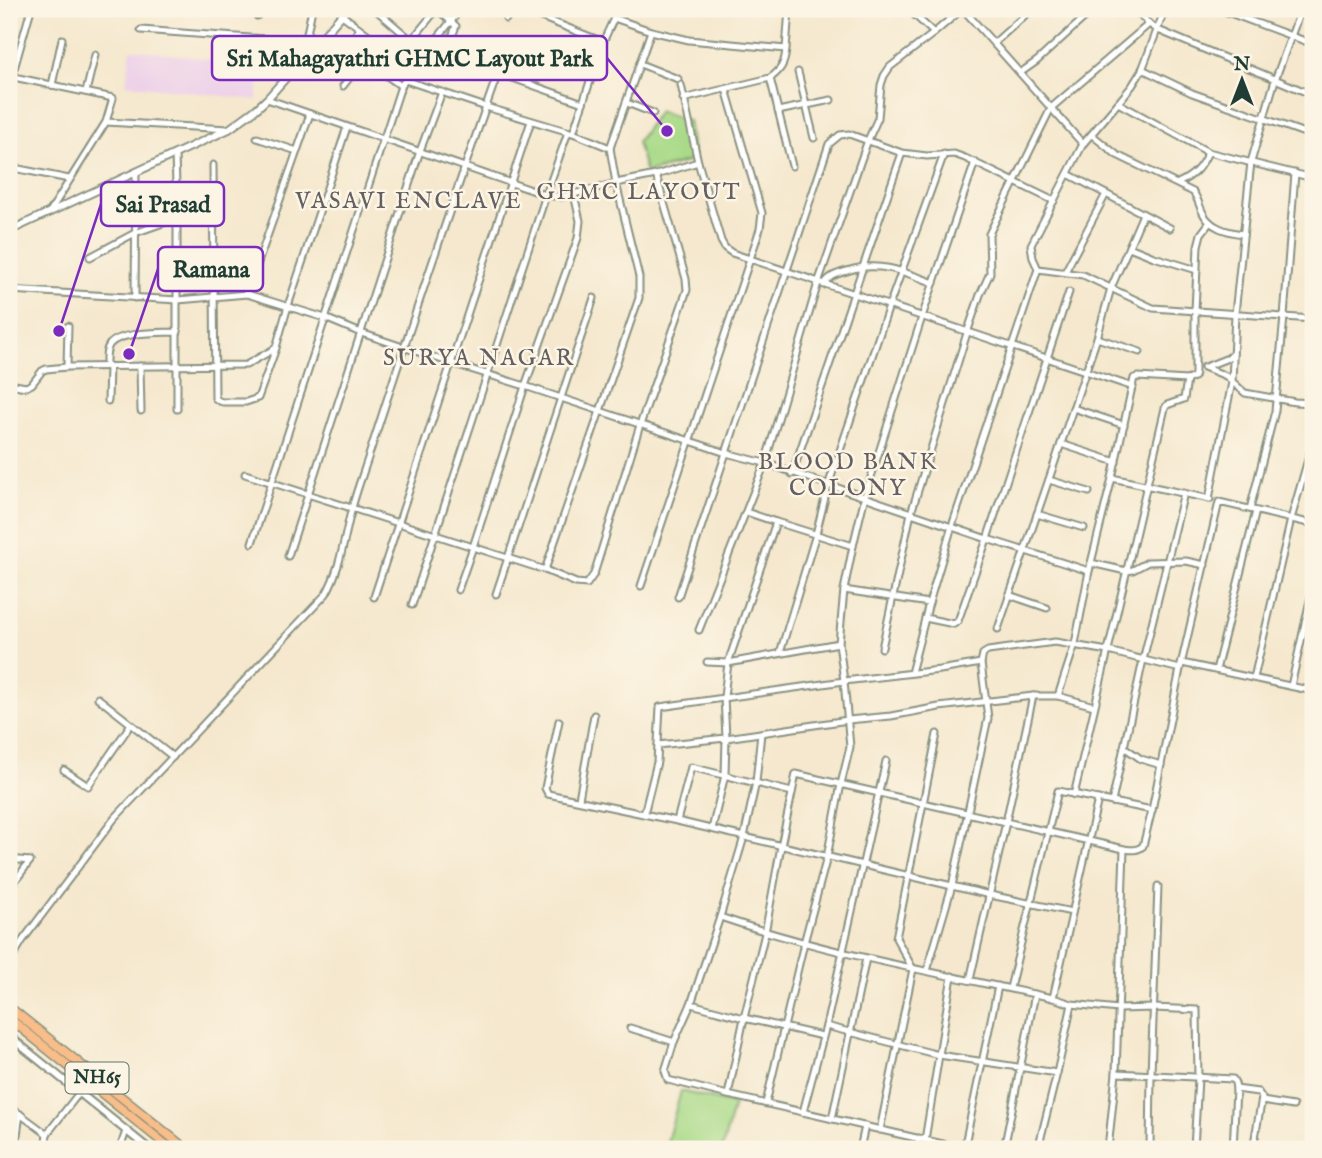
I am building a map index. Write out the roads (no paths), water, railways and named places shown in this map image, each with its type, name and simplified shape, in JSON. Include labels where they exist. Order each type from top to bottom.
[{"type":"highway","name":"NH65","points":[[9,1007],[186,1149]]},
{"type":"highway","name":"NH65","points":[[9,1018],[171,1149]]},
{"type":"street","points":[[31,9],[10,76],[113,98],[106,122],[49,213]]},
{"type":"street","points":[[302,58],[312,9]]},
{"type":"street","points":[[398,57],[437,9],[456,26],[450,47],[452,54],[458,59],[583,103]]},
{"type":"street","points":[[252,543],[401,86],[461,9]]},
{"type":"street","points":[[506,19],[510,9]]},
{"type":"street","points":[[521,9],[603,42]]},
{"type":"street","points":[[412,605],[546,195],[617,9]]},
{"type":"street","points":[[683,99],[770,78],[776,74],[784,65],[789,9]]},
{"type":"street","points":[[908,9],[934,33]]},
{"type":"street","points":[[699,631],[765,463],[868,140],[878,118],[881,85],[890,67],[962,9],[1083,144]]},
{"type":"street","points":[[994,43],[1032,9]]},
{"type":"street","points":[[1020,73],[1094,9]]},
{"type":"street","points":[[1135,9],[1158,30],[1313,95]]},
{"type":"street","points":[[911,673],[952,526],[1038,269],[1031,245],[1083,144],[1132,86],[1142,69],[1165,9]]},
{"type":"street","points":[[1220,9],[1313,44]]},
{"type":"street","points":[[1209,499],[1233,382],[1235,314],[1251,162],[1275,80],[1301,9]]},
{"type":"street","points":[[379,10],[411,40]]},
{"type":"street","points":[[9,232],[229,129],[267,99],[344,12],[360,29],[414,68]]},
{"type":"street","points":[[614,18],[651,31],[690,40],[786,49]]},
{"type":"street","points":[[882,648],[911,513],[967,332],[990,273],[989,234],[1051,108],[1149,24]]},
{"type":"street","points":[[321,76],[360,29]]},
{"type":"street","points":[[141,30],[306,42]]},
{"type":"street","points":[[545,570],[635,312],[639,277],[610,148],[651,31]]},
{"type":"street","points":[[52,85],[62,39]]},
{"type":"street","points":[[343,86],[378,41]]},
{"type":"street","points":[[86,92],[95,55]]},
{"type":"street","points":[[365,59],[401,86]]},
{"type":"street","points":[[640,64],[679,82],[721,241],[732,253],[1133,387]]},
{"type":"street","points":[[1142,69],[1192,93],[1313,136]]},
{"type":"street","points":[[797,72],[814,138]]},
{"type":"street","points":[[9,963],[23,940],[114,819],[326,594],[335,575],[352,508],[404,347],[498,73]]},
{"type":"street","points":[[770,78],[792,166]]},
{"type":"street","points":[[405,80],[610,148]]},
{"type":"street","points":[[641,586],[760,229],[762,213],[726,89]]},
{"type":"street","points":[[288,556],[420,151],[442,92]]},
{"type":"street","points":[[267,99],[546,195],[562,197],[656,175],[698,162]]},
{"type":"street","points":[[778,111],[831,100]]},
{"type":"street","points":[[626,103],[653,113]]},
{"type":"street","points":[[1118,103],[1208,152],[1313,178]]},
{"type":"street","points":[[247,294],[310,114]]},
{"type":"street","points":[[374,597],[531,121]]},
{"type":"street","points":[[106,122],[229,129]]},
{"type":"street","points":[[213,165],[217,400],[253,401],[258,398],[276,348],[347,127]]},
{"type":"street","points":[[678,597],[829,144],[845,134],[902,153],[927,156],[954,154],[1054,201]]},
{"type":"street","points":[[1092,135],[1117,155],[1193,192],[1203,215],[1210,222],[1229,232],[1243,234]]},
{"type":"street","points":[[257,138],[297,151]]},
{"type":"street","points":[[1178,183],[1196,173],[1208,152]]},
{"type":"street","points":[[792,474],[902,153]]},
{"type":"street","points":[[174,154],[178,300],[177,409]]},
{"type":"street","points":[[780,653],[828,486],[944,154]]},
{"type":"street","points":[[766,1103],[827,857],[850,747],[839,643],[844,590],[853,545],[864,496],[975,162]]},
{"type":"street","points":[[9,167],[69,180]]},
{"type":"street","points":[[135,298],[136,172]]},
{"type":"street","points":[[1216,670],[1275,411],[1295,173]]},
{"type":"street","points":[[1068,174],[1170,228]]},
{"type":"street","points":[[244,474],[545,570],[580,585],[587,584],[594,574],[640,425],[687,290],[656,175]]},
{"type":"street","points":[[458,590],[580,230],[574,194]]},
{"type":"street","points":[[1065,272],[1106,194]]},
{"type":"street","points":[[998,629],[1086,372],[1111,288],[1143,214]]},
{"type":"street","points":[[90,257],[135,233],[177,218],[213,219]]},
{"type":"street","points":[[1058,696],[1075,645],[1089,571],[1134,378],[1187,380],[1194,377],[1198,246],[1201,234],[1210,222]]},
{"type":"street","points":[[1129,247],[1197,270]]},
{"type":"street","points":[[214,257],[250,258]]},
{"type":"street","points":[[821,284],[828,278],[873,265],[889,267],[934,283]]},
{"type":"street","points":[[1038,269],[1083,275],[1153,308],[1313,319]]},
{"type":"street","points":[[9,290],[178,300],[247,294],[1089,571]]},
{"type":"street","points":[[925,618],[957,623],[1069,292]]},
{"type":"street","points":[[496,594],[594,298]]},
{"type":"street","points":[[67,367],[68,326]]},
{"type":"street","points":[[108,401],[109,345],[136,335],[177,332]]},
{"type":"street","points":[[1097,338],[1140,352]]},
{"type":"street","points":[[9,384],[26,387],[46,369],[67,367],[246,365],[276,348]]},
{"type":"street","points":[[1204,367],[1234,354]]},
{"type":"street","points":[[140,366],[141,411]]},
{"type":"street","points":[[1194,366],[1226,376],[1245,393],[1313,403]]},
{"type":"street","points":[[1074,795],[1165,408],[1184,399],[1187,380]]},
{"type":"street","points":[[1073,408],[1124,425]]},
{"type":"street","points":[[1254,678],[1313,442]]},
{"type":"street","points":[[1061,444],[1116,463]]},
{"type":"street","points":[[1112,478],[1313,524]]},
{"type":"street","points":[[1049,480],[1090,492]]},
{"type":"street","points":[[1112,802],[1184,493]]},
{"type":"street","points":[[728,1095],[765,933],[796,774],[1124,849],[1133,850],[1143,846],[1219,502]]},
{"type":"street","points":[[746,512],[853,545]]},
{"type":"street","points":[[1037,514],[1084,528]]},
{"type":"street","points":[[712,829],[725,775],[724,697],[728,663],[776,522]]},
{"type":"street","points":[[1091,563],[1126,571],[1148,562],[1186,561],[1205,565]]},
{"type":"street","points":[[1291,686],[1313,587]]},
{"type":"street","points":[[844,590],[929,603]]},
{"type":"street","points":[[1009,595],[1047,608]]},
{"type":"street","points":[[927,971],[952,886],[988,718],[981,663],[983,654],[988,650],[1055,642],[1143,660],[1216,670],[1313,691]]},
{"type":"street","points":[[707,662],[728,663],[839,643]]},
{"type":"street","points":[[644,814],[657,762],[660,707],[981,663]]},
{"type":"street","points":[[658,745],[1032,696],[1058,696],[1094,706]]},
{"type":"street","points":[[970,980],[1032,696]]},
{"type":"street","points":[[98,698],[173,757]]},
{"type":"street","points":[[579,799],[594,715]]},
{"type":"street","points":[[559,722],[546,791],[548,794],[1072,912]]},
{"type":"street","points":[[64,770],[88,786],[131,724]]},
{"type":"street","points":[[761,733],[757,782],[744,836],[691,1004],[674,1042],[665,1071],[668,1080],[964,1149],[998,986]]},
{"type":"street","points":[[880,1130],[914,969],[896,938],[937,734]]},
{"type":"street","points":[[1124,747],[1141,759],[1161,765]]},
{"type":"street","points":[[803,1112],[826,1026],[886,761]]},
{"type":"street","points":[[677,821],[691,767],[792,792]]},
{"type":"street","points":[[1010,989],[1058,791],[1152,810]]},
{"type":"street","points":[[1054,998],[1098,799]]},
{"type":"street","points":[[1108,1149],[1116,1073],[1124,849]]},
{"type":"street","points":[[9,859],[30,860],[9,889]]},
{"type":"street","points":[[1150,1149],[1157,886]]},
{"type":"street","points":[[720,917],[765,933],[842,953],[1072,1004],[1118,1009],[1197,1010],[1198,1078],[1194,1149]]},
{"type":"street","points":[[832,1119],[866,958]]},
{"type":"street","points":[[917,1149],[922,1139],[953,976]]},
{"type":"street","points":[[1004,1149],[1035,994]]},
{"type":"street","points":[[691,1004],[822,1035]]},
{"type":"street","points":[[1038,1149],[1072,1004]]},
{"type":"street","points":[[826,1026],[939,1055],[1057,1073]]},
{"type":"street","points":[[630,1028],[674,1042]]},
{"type":"street","points":[[9,1036],[149,1149]]},
{"type":"street","points":[[1116,1073],[1233,1079],[1236,1083],[1233,1149]]},
{"type":"street","points":[[1236,1089],[1261,1094],[1253,1149]]},
{"type":"street","points":[[46,1149],[47,1134],[79,1093]]},
{"type":"street","points":[[1262,1101],[1293,1106]]},
{"type":"street","points":[[9,1106],[47,1134]]},
{"type":"street","points":[[15,1149],[20,1114]]},
{"type":"street","points":[[860,1149],[865,1126]]},
{"type":"street","points":[[120,1149],[126,1131]]},
{"type":"place","name":"Sri Mahagayathri GHMC Layout Park","points":[[667,131]]},
{"type":"place","name":"Sai Prasad","points":[[59,331]]},
{"type":"place","name":"Ramana","points":[[129,354]]},
{"type":"district","name":"GHMC LAYOUT","points":[[639,192]]},
{"type":"district","name":"VASAVI ENCLAVE","points":[[409,201]]},
{"type":"district","name":"SURYA NAGAR","points":[[479,358]]},
{"type":"district","name":"BLOOD BANK COLONY","points":[[848,475]]}]
